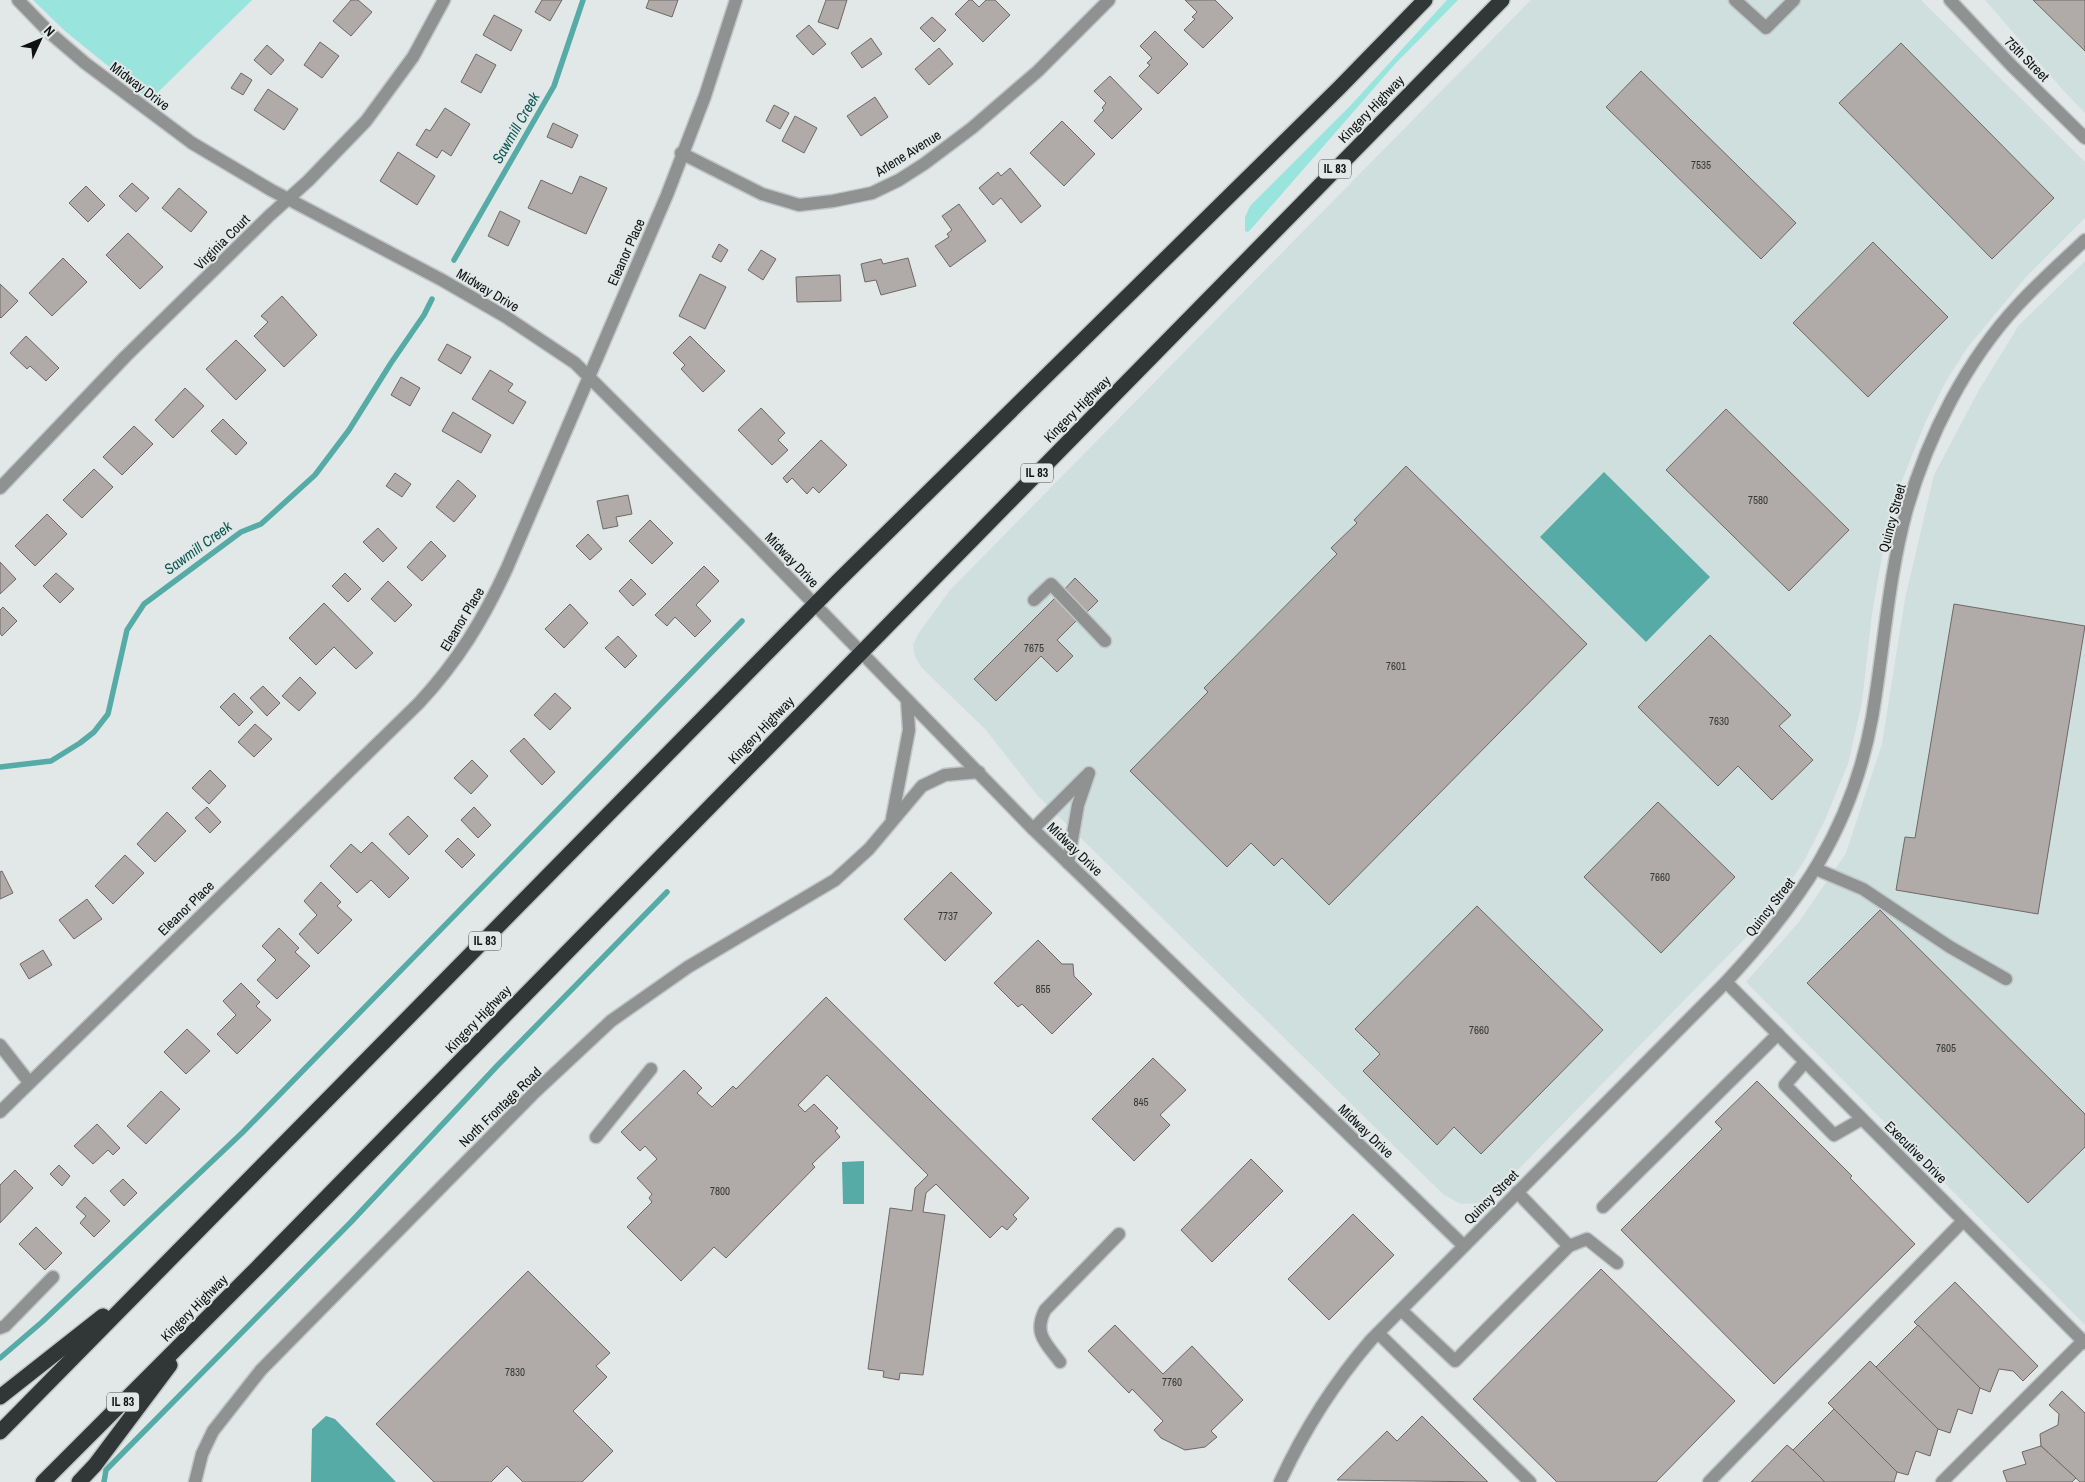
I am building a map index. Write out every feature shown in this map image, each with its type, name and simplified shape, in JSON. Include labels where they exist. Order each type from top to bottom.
[{"type":"highway","name":"IL 83","points":[[0,1432],[994,424],[1251,175],[1425,0]]},
{"type":"highway","name":"Kingery Highway","points":[[43,1482],[203,1322],[1502,0]]},
{"type":"highway","points":[[0,1397],[156,1275]]},
{"type":"highway","points":[[79,1482],[95,1465],[203,1322]]},
{"type":"street","name":"Midway Drive","points":[[18,0],[50,33],[88,66],[192,143],[506,317],[559,352],[589,377],[1033,829],[1464,1246]]},
{"type":"street","name":"Virginia Court","points":[[0,488],[126,356],[289,198],[308,182],[366,121],[413,57],[444,0]]},
{"type":"street","name":"Eleanor Place","points":[[0,1112],[28,1082],[419,704],[445,675],[470,640],[488,608],[667,195],[681,153],[705,96],[736,0]]},
{"type":"street","name":"Arlene Avenue","points":[[681,153],[762,194],[798,205],[833,201],[872,193],[916,170],[966,133],[1038,70],[1109,0]]},
{"type":"street","points":[[1735,0],[1766,28],[1794,0]]},
{"type":"street","name":"75th Street","points":[[1950,0],[2085,138]]},
{"type":"street","name":"Quincy Street","points":[[1280,1482],[1294,1451],[1323,1402],[1352,1363],[1378,1333],[1726,982],[1782,920],[1816,869],[1835,833],[1864,754],[1872,719],[1898,550],[1908,508],[1931,445],[1964,380],[1988,344],[2018,306],[2085,240]]},
{"type":"street","points":[[1034,600],[1051,584],[1105,641]]},
{"type":"street","points":[[892,819],[909,730],[907,700]]},
{"type":"street","name":"North Frontage Road","points":[[194,1482],[202,1454],[213,1431],[261,1370],[315,1312],[536,1092],[611,1021],[635,1002],[727,943],[835,880],[869,849],[892,819],[922,786],[945,775],[979,772]]},
{"type":"street","points":[[1033,829],[1089,773],[1078,805],[1068,863]]},
{"type":"street","points":[[1816,869],[1863,889],[1950,946],[2006,979]]},
{"type":"street","name":"Executive Drive","points":[[1726,982],[2084,1342]]},
{"type":"street","points":[[1603,1207],[1778,1034]]},
{"type":"street","points":[[0,1045],[28,1082]]},
{"type":"street","points":[[1805,1062],[1785,1085],[1834,1135],[1862,1119]]},
{"type":"street","points":[[596,1137],[651,1069]]},
{"type":"street","points":[[1517,1192],[1569,1246]]},
{"type":"street","points":[[1709,1482],[1963,1221]]},
{"type":"street","points":[[1060,1362],[1042,1338],[1039,1322],[1045,1310],[1119,1234]]},
{"type":"street","points":[[1401,1310],[1455,1360],[1569,1246],[1587,1239],[1617,1264]]},
{"type":"street","points":[[0,1328],[5,1326],[53,1277]]},
{"type":"street","points":[[1378,1333],[1530,1482]]},
{"type":"street","points":[[1942,1482],[2084,1342]]},
{"type":"shaded area","points":[[33,0],[252,0],[150,100],[65,31]]},
{"type":"shaded area","points":[[1447,0],[1458,0],[1396,63],[1252,228],[1248,232],[1245,231],[1245,217],[1250,206],[1350,106]]},
{"type":"shaded area","points":[[1531,0],[1921,0],[2085,162],[2085,218],[2026,277],[1967,348],[1946,381],[1925,423],[1897,493],[1886,533],[1872,614],[1862,702],[1848,764],[1825,820],[1803,863],[1762,921],[1494,1194],[1479,1203],[1461,1204],[1444,1195],[1038,796],[985,729],[922,668],[915,657],[913,645],[918,634],[950,590]]},
{"type":"shaded area","points":[[1985,0],[2085,0],[2085,113],[2063,90]]},
{"type":"shaded area","points":[[2085,261],[2085,1325],[1746,982],[1799,922],[1846,853],[1882,744],[1905,599],[1934,475],[1979,390],[2019,325]]},
{"type":"shaded area","points":[[1604,472],[1710,577],[1646,642],[1540,537]]},
{"type":"shaded area","points":[[864,1161],[864,1204],[843,1204],[842,1162]]},
{"type":"shaded area","points":[[326,1416],[335,1419],[396,1482],[311,1482],[312,1429]]},
{"type":"building","points":[[351,0],[358,0],[372,12],[351,36],[333,21]]},
{"type":"building","points":[[542,0],[562,0],[550,21],[535,12]]},
{"type":"building","points":[[649,0],[678,0],[672,17],[646,8]]},
{"type":"building","points":[[826,0],[847,0],[838,29],[818,22]]},
{"type":"building","points":[[969,0],[972,0],[979,7],[986,0],[995,0],[1010,15],[983,42],[955,14]]},
{"type":"building","points":[[1185,0],[1215,0],[1233,18],[1203,48],[1184,30],[1195,19],[1192,17],[1197,12]]},
{"type":"building","points":[[2033,0],[2085,0],[2085,51]]},
{"type":"building","points":[[494,15],[522,30],[511,51],[483,35]]},
{"type":"building","points":[[932,17],[946,30],[934,42],[920,28]]},
{"type":"building","points":[[809,25],[826,44],[813,55],[796,36]]},
{"type":"building","points":[[1155,31],[1188,64],[1158,94],[1139,76],[1150,65],[1147,63],[1152,58],[1140,46]]},
{"type":"building","points":[[871,38],[882,54],[862,68],[851,53]]},
{"type":"building","points":[[320,42],[339,56],[322,78],[304,65]]},
{"type":"building","points":[[1901,43],[2054,198],[1992,259],[1839,103]]},
{"type":"building","points":[[267,45],[284,60],[271,75],[254,60]]},
{"type":"building","points":[[939,48],[953,64],[929,85],[915,69]]},
{"type":"building","points":[[476,54],[496,65],[481,93],[461,82]]},
{"type":"building","points":[[1641,71],[1796,223],[1761,259],[1606,107]]},
{"type":"building","points":[[241,73],[252,80],[243,95],[231,88]]},
{"type":"building","points":[[1110,76],[1142,109],[1112,139],[1094,121],[1104,110],[1102,108],[1106,103],[1094,91]]},
{"type":"building","points":[[268,89],[298,109],[284,130],[254,110]]},
{"type":"building","points":[[875,97],[888,117],[861,136],[847,116]]},
{"type":"building","points":[[774,105],[789,113],[780,129],[766,121]]},
{"type":"building","points":[[445,108],[470,124],[451,156],[442,150],[437,158],[416,145],[426,129],[430,131]]},
{"type":"building","points":[[795,116],[817,128],[804,153],[782,141]]},
{"type":"building","points":[[1062,121],[1095,154],[1064,186],[1030,153]]},
{"type":"building","points":[[553,123],[578,135],[572,148],[547,137]]},
{"type":"building","points":[[398,152],[435,176],[417,205],[380,181]]},
{"type":"building","points":[[1010,168],[1041,206],[1021,223],[1001,198],[993,205],[979,188],[998,172],[1001,176]]},
{"type":"building","points":[[580,176],[607,188],[586,234],[528,208],[541,180],[572,194]]},
{"type":"building","points":[[132,183],[149,198],[136,212],[119,196]]},
{"type":"building","points":[[86,186],[105,205],[88,222],[69,203]]},
{"type":"building","points":[[179,188],[207,212],[191,232],[162,208]]},
{"type":"building","points":[[959,204],[986,241],[950,267],[935,246],[949,237],[947,234],[952,230],[942,216]]},
{"type":"building","points":[[500,211],[520,221],[508,246],[488,236]]},
{"type":"building","points":[[128,233],[163,267],[140,289],[106,255]]},
{"type":"building","points":[[1873,242],[1948,317],[1868,397],[1793,323]]},
{"type":"building","points":[[719,244],[728,250],[721,262],[712,257]]},
{"type":"building","points":[[761,250],[776,259],[763,280],[748,270]]},
{"type":"building","points":[[63,258],[87,282],[52,316],[29,293]]},
{"type":"building","points":[[908,258],[916,286],[881,295],[876,280],[865,282],[861,264],[881,259],[883,264]]},
{"type":"building","points":[[700,274],[726,287],[705,329],[679,316]]},
{"type":"building","points":[[840,275],[841,301],[797,302],[796,277]]},
{"type":"building","points":[[0,284],[18,301],[1,318],[0,317]]},
{"type":"building","points":[[282,296],[317,335],[284,367],[254,336],[268,322],[261,316]]},
{"type":"building","points":[[26,336],[59,368],[46,381],[30,366],[27,369],[10,353]]},
{"type":"building","points":[[690,336],[725,371],[703,392],[681,369],[685,365],[673,353]]},
{"type":"building","points":[[236,340],[266,370],[236,400],[206,369]]},
{"type":"building","points":[[447,344],[471,357],[461,374],[438,360]]},
{"type":"building","points":[[490,370],[513,384],[508,391],[526,402],[513,424],[472,399]]},
{"type":"building","points":[[401,377],[420,388],[410,406],[391,395]]},
{"type":"building","points":[[185,388],[204,406],[173,438],[155,420]]},
{"type":"building","points":[[761,408],[785,433],[778,440],[788,450],[772,465],[738,430]]},
{"type":"building","points":[[1726,409],[1849,530],[1789,591],[1666,470]]},
{"type":"building","points":[[453,412],[491,435],[481,453],[442,431]]},
{"type":"building","points":[[223,419],[247,443],[236,455],[211,431]]},
{"type":"building","points":[[134,426],[153,444],[122,475],[103,457]]},
{"type":"building","points":[[821,440],[847,465],[819,493],[813,487],[807,494],[792,478],[787,483],[783,478]]},
{"type":"building","points":[[1406,466],[1587,644],[1329,905],[1282,858],[1274,866],[1251,843],[1227,867],[1130,771],[1208,692],[1204,688],[1337,554],[1331,548],[1357,523],[1354,520]]},
{"type":"building","points":[[94,469],[113,487],[82,518],[63,500]]},
{"type":"building","points":[[395,473],[411,484],[402,497],[386,486]]},
{"type":"building","points":[[458,480],[476,496],[454,522],[436,507]]},
{"type":"building","points":[[628,495],[632,514],[616,517],[618,526],[603,529],[597,501]]},
{"type":"building","points":[[47,514],[67,534],[35,566],[15,546]]},
{"type":"building","points":[[650,520],[673,543],[652,564],[629,541]]},
{"type":"building","points":[[378,528],[397,548],[383,562],[363,542]]},
{"type":"building","points":[[588,534],[602,549],[590,560],[576,546]]},
{"type":"building","points":[[431,541],[446,556],[422,581],[407,567]]},
{"type":"building","points":[[0,562],[16,579],[0,594]]},
{"type":"building","points":[[704,566],[719,581],[696,605],[711,621],[695,637],[675,617],[667,626],[655,615]]},
{"type":"building","points":[[56,573],[74,589],[60,603],[43,586]]},
{"type":"building","points":[[345,573],[361,589],[348,602],[332,586]]},
{"type":"building","points":[[1075,578],[1098,601],[1086,613],[1063,591]]},
{"type":"building","points":[[631,579],[646,594],[633,606],[619,591]]},
{"type":"building","points":[[388,581],[412,605],[395,622],[371,599]]},
{"type":"building","points":[[1056,597],[1078,619],[1057,640],[1073,656],[1057,672],[1041,656],[996,701],[974,679]]},
{"type":"building","points":[[324,603],[373,653],[356,669],[334,647],[316,665],[289,638]]},
{"type":"building","points":[[570,604],[588,623],[564,648],[545,629]]},
{"type":"building","points":[[1954,604],[2085,626],[2038,914],[1896,890],[1905,837],[1915,838]]},
{"type":"building","points":[[3,607],[17,621],[2,636],[0,633],[0,610]]},
{"type":"building","points":[[1710,635],[1791,715],[1779,726],[1813,760],[1772,800],[1738,766],[1718,786],[1638,707]]},
{"type":"building","points":[[618,636],[637,656],[625,668],[605,648]]},
{"type":"building","points":[[300,677],[316,693],[299,711],[282,696]]},
{"type":"building","points":[[263,686],[280,703],[267,716],[250,698]]},
{"type":"building","points":[[234,693],[253,712],[239,726],[220,707]]},
{"type":"building","points":[[555,693],[571,708],[550,730],[534,715]]},
{"type":"building","points":[[255,724],[272,739],[254,757],[238,742]]},
{"type":"building","points":[[524,738],[555,772],[542,785],[510,751]]},
{"type":"building","points":[[472,760],[488,776],[471,794],[454,778]]},
{"type":"building","points":[[210,770],[226,786],[209,804],[192,788]]},
{"type":"building","points":[[1658,802],[1735,877],[1661,953],[1584,877]]},
{"type":"building","points":[[207,807],[221,822],[210,833],[195,818]]},
{"type":"building","points":[[474,807],[491,825],[478,838],[461,820]]},
{"type":"building","points":[[167,812],[186,831],[155,862],[137,844]]},
{"type":"building","points":[[408,816],[428,836],[409,855],[389,834]]},
{"type":"building","points":[[458,838],[475,855],[462,868],[445,851]]},
{"type":"building","points":[[372,842],[409,878],[389,898],[371,880],[357,893],[330,866],[351,844],[361,853]]},
{"type":"building","points":[[125,855],[144,873],[113,904],[95,886]]},
{"type":"building","points":[[2,871],[13,893],[0,899],[0,872]]},
{"type":"building","points":[[951,872],[992,913],[945,961],[904,919]]},
{"type":"building","points":[[321,882],[341,902],[337,906],[352,920],[318,954],[299,934],[317,915],[304,901]]},
{"type":"building","points":[[87,899],[102,919],[74,939],[59,920]]},
{"type":"building","points":[[1477,906],[1603,1030],[1481,1154],[1454,1127],[1437,1145],[1363,1071],[1380,1054],[1355,1029]]},
{"type":"building","points":[[1880,910],[2085,1114],[2085,1147],[2028,1203],[1807,983]]},
{"type":"building","points":[[279,928],[299,948],[295,952],[310,966],[277,999],[257,980],[276,960],[262,946]]},
{"type":"building","points":[[1038,940],[1062,964],[1073,964],[1074,976],[1092,994],[1052,1034],[1022,1004],[1018,1007],[994,983]]},
{"type":"building","points":[[43,950],[52,965],[29,979],[20,964]]},
{"type":"building","points":[[241,983],[260,1002],[256,1006],[271,1020],[237,1054],[217,1034],[236,1015],[223,1001]]},
{"type":"building","points":[[826,997],[1029,1198],[1013,1215],[1017,1219],[1007,1230],[1002,1226],[990,1238],[936,1184],[926,1193],[923,1212],[945,1215],[923,1375],[900,1373],[899,1380],[883,1377],[884,1371],[868,1369],[890,1208],[912,1211],[915,1188],[928,1175],[827,1075],[798,1105],[805,1112],[814,1104],[838,1128],[835,1131],[840,1137],[812,1164],[815,1167],[726,1258],[714,1247],[681,1281],[627,1227],[652,1202],[649,1198],[652,1194],[637,1178],[657,1159],[645,1146],[640,1151],[621,1132],[684,1070],[702,1088],[697,1093],[712,1107],[733,1086],[736,1089]]},
{"type":"building","points":[[187,1029],[210,1051],[186,1074],[164,1052]]},
{"type":"building","points":[[1153,1058],[1186,1090],[1160,1115],[1170,1125],[1134,1161],[1092,1119]]},
{"type":"building","points":[[1757,1081],[1852,1176],[1850,1178],[1915,1244],[1774,1384],[1621,1230],[1722,1129],[1715,1122]]},
{"type":"building","points":[[161,1091],[180,1109],[146,1144],[127,1126]]},
{"type":"building","points":[[97,1124],[120,1148],[113,1155],[108,1150],[93,1164],[74,1146]]},
{"type":"building","points":[[1251,1159],[1283,1191],[1212,1262],[1181,1230]]},
{"type":"building","points":[[59,1165],[70,1176],[62,1186],[50,1174]]},
{"type":"building","points":[[15,1170],[33,1188],[0,1223],[0,1185]]},
{"type":"building","points":[[123,1179],[137,1193],[124,1206],[110,1191]]},
{"type":"building","points":[[85,1197],[110,1221],[94,1237],[80,1223],[86,1216],[76,1207]]},
{"type":"building","points":[[1353,1214],[1394,1255],[1329,1320],[1288,1279]]},
{"type":"building","points":[[36,1227],[62,1253],[45,1270],[19,1244]]},
{"type":"building","points":[[1601,1269],[1735,1401],[1656,1482],[1557,1482],[1473,1399]]},
{"type":"building","points":[[528,1271],[610,1353],[596,1366],[607,1377],[573,1411],[613,1451],[582,1482],[523,1482],[507,1466],[491,1482],[434,1482],[376,1424]]},
{"type":"building","points":[[1955,1282],[2038,1366],[2023,1381],[2013,1371],[1999,1369],[1990,1392],[1980,1388],[1914,1322]]},
{"type":"building","points":[[1115,1325],[1163,1374],[1192,1346],[1243,1400],[1211,1431],[1217,1437],[1205,1447],[1185,1450],[1161,1438],[1154,1430],[1163,1421],[1132,1389],[1129,1393],[1088,1351]]},
{"type":"building","points":[[1918,1325],[1980,1388],[1972,1414],[1958,1409],[1950,1433],[1938,1429],[1876,1367]]},
{"type":"building","points":[[1870,1361],[1938,1429],[1930,1456],[1916,1451],[1908,1475],[1897,1472],[1828,1403]]},
{"type":"building","points":[[2062,1391],[2085,1413],[2085,1482],[2080,1482],[2041,1446],[2040,1434],[2058,1425],[2059,1414],[2049,1405]]},
{"type":"building","points":[[1834,1409],[1897,1472],[1894,1482],[1825,1482],[1793,1450]]},
{"type":"building","points":[[1422,1416],[1488,1482],[1337,1480],[1387,1431],[1397,1441]]},
{"type":"building","points":[[1787,1445],[1793,1450],[1825,1482],[1751,1482]]},
{"type":"building","points":[[2041,1446],[2076,1478],[2072,1482],[2007,1482],[2003,1471],[2026,1464],[2022,1452]]},
{"type":"waterway","name":"Sawmill Creek","points":[[454,260],[554,86],[583,0]]},
{"type":"waterway","name":"Sawmill Creek","points":[[0,767],[51,761],[94,732],[108,714],[127,630],[144,604],[241,532],[261,524],[315,475],[349,430],[424,315],[432,299]]},
{"type":"waterway","points":[[0,1358],[42,1322],[243,1132],[742,621]]},
{"type":"waterway","points":[[104,1482],[106,1470],[351,1222],[497,1066],[667,892]]}]
